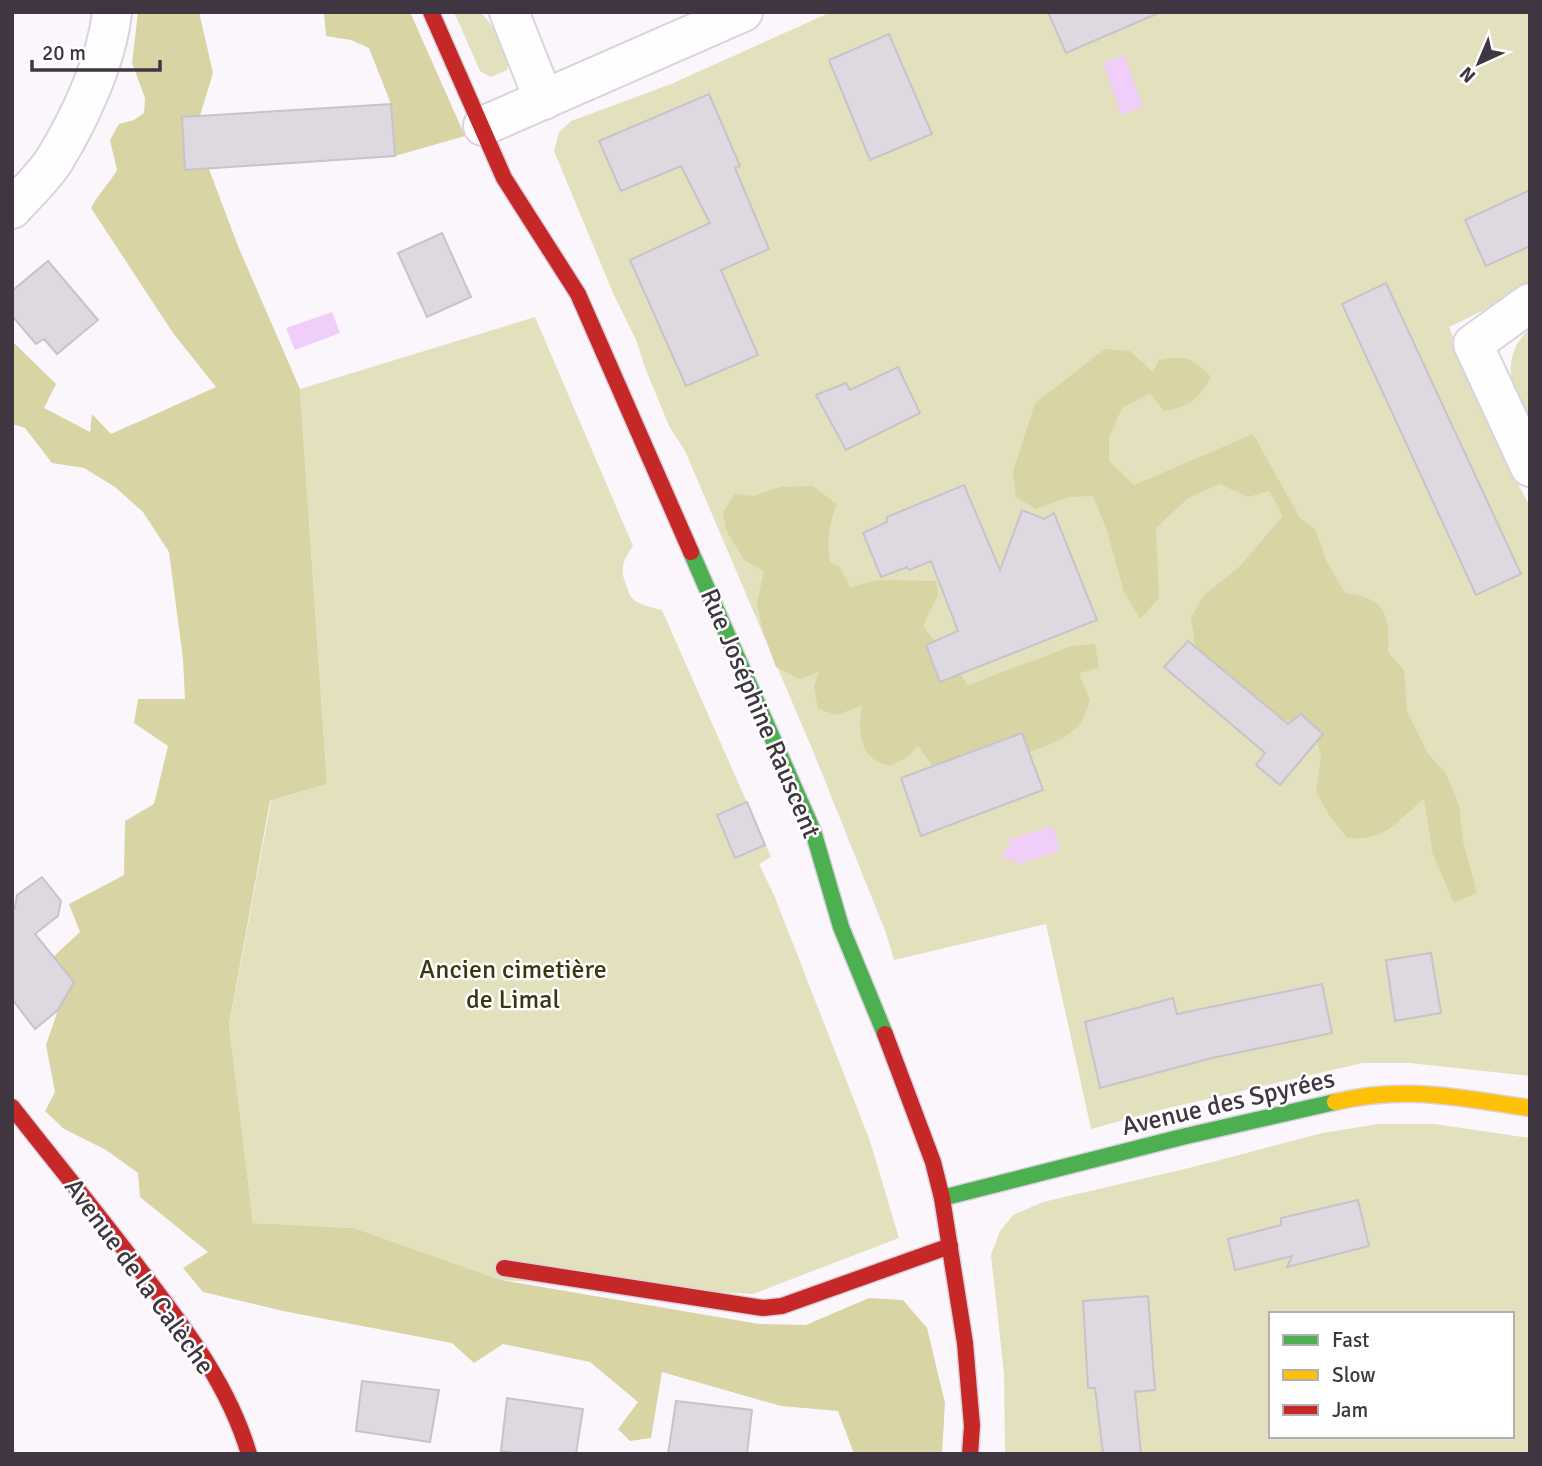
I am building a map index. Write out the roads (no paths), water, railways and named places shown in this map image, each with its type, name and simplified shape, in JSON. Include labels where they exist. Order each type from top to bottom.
[{"type":"street","points":[[12,209],[54,161],[89,93],[111,29],[113,12]]},
{"type":"street","name":"Rue Joséphine Rauscent","points":[[431,12],[504,178],[578,294],[813,831],[841,927],[901,1072],[933,1162],[942,1198],[965,1343],[972,1426],[970,1454]]},
{"type":"street","points":[[509,12],[544,100]]},
{"type":"street","points":[[483,126],[743,12]]},
{"type":"street","points":[[1530,303],[1473,344],[1530,467]]},
{"type":"street","name":"Avenue des Spyrées","points":[[942,1198],[1369,1094],[1407,1091],[1530,1108]]},
{"type":"street","name":"Avenue de la Calèche","points":[[12,1107],[196,1343],[244,1431],[249,1454]]},
{"type":"street","points":[[504,1268],[763,1308],[782,1306],[950,1246]]},
{"type":"park label","name":"Ancien cimetière de Limal","points":[[513,984]]}]
